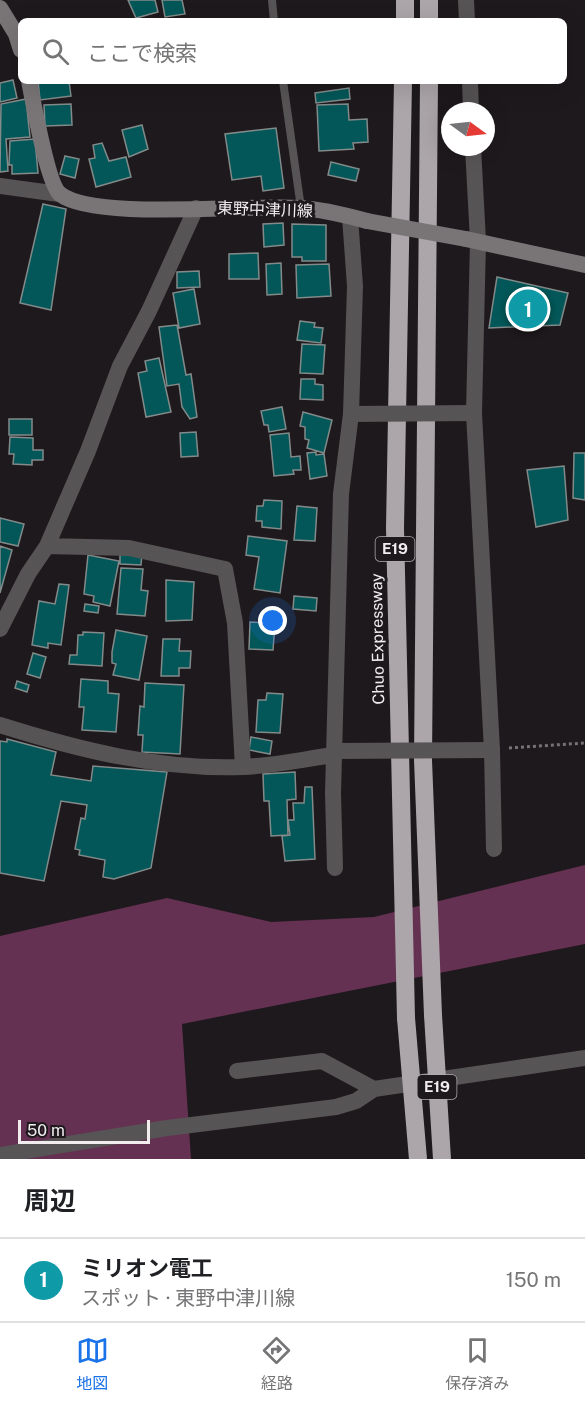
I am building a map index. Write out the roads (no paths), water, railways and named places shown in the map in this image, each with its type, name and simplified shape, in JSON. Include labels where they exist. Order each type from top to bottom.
[{"type":"highway","points":[[405,0],[405,18]]},
{"type":"highway","points":[[429,0],[429,18]]},
{"type":"highway","name":"Chuo Expressway","points":[[404,84],[394,528],[406,1018],[418,1159]]},
{"type":"highway","name":"E19","points":[[429,84],[423,760],[433,1015],[442,1159]]},
{"type":"main road","points":[[0,8],[18,40]]},
{"type":"main road","points":[[30,84],[50,174],[59,194]]},
{"type":"main road","name":"東野中津川線","points":[[59,194],[79,204],[161,211],[196,208],[301,208],[472,240],[585,266]]},
{"type":"street","points":[[466,0],[467,18]]},
{"type":"street","points":[[470,84],[471,102]]},
{"type":"street","points":[[473,156],[474,413],[492,750],[494,849]]},
{"type":"street","points":[[0,186],[59,194]]},
{"type":"street","points":[[0,629],[28,574],[47,546],[88,451],[120,366],[149,311],[196,208]]},
{"type":"street","points":[[335,868],[334,753],[341,494],[351,414],[355,286],[350,217]]},
{"type":"street","points":[[351,414],[474,413]]},
{"type":"street","points":[[47,546],[129,548],[225,569],[235,623],[243,767]]},
{"type":"street","points":[[0,725],[118,758],[243,767],[334,753],[492,750]]},
{"type":"street","points":[[0,1155],[167,1128],[336,1107],[356,1101],[374,1089],[585,1058]]},
{"type":"street","points":[[237,1071],[322,1061],[374,1089]]},
{"type":"lane","points":[[272,0],[274,18]]},
{"type":"lane","points":[[283,84],[301,208]]},
{"type":"place","name":"ミリオン電工","points":[[528,309]]}]
